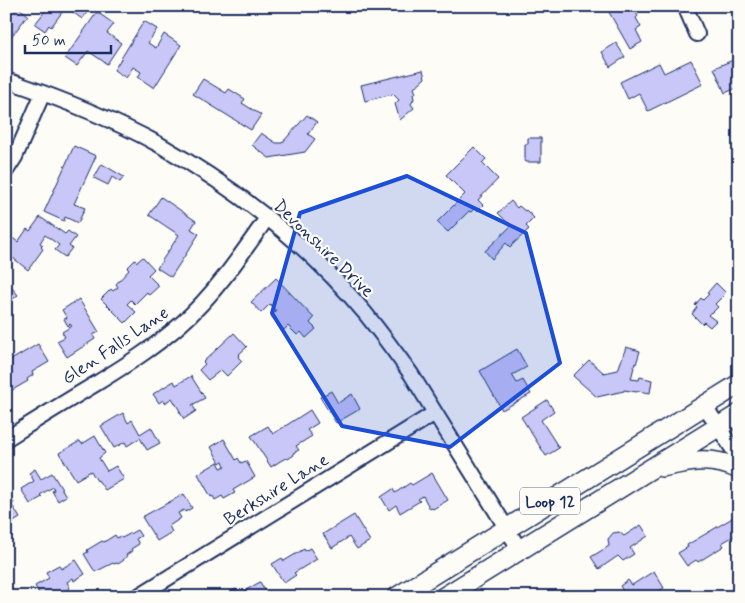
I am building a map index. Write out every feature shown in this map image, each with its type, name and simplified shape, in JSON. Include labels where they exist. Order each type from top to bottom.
[{"type":"main road","name":"Loop 12","points":[[397,597],[739,384]]},
{"type":"main road","name":"Loop 12","points":[[444,597],[739,414]]},
{"type":"main road","points":[[651,468],[708,460],[739,469]]},
{"type":"street","points":[[685,6],[697,34]]},
{"type":"street","name":"Devonshire Drive","points":[[6,80],[43,92],[107,118],[159,145],[197,167],[250,204],[297,243],[365,313],[411,374],[520,550]]},
{"type":"street","points":[[6,171],[15,157],[43,92]]},
{"type":"street","name":"Glen Falls Lane","points":[[6,438],[151,348],[181,324],[230,270],[267,218]]},
{"type":"street","points":[[704,406],[739,459]]},
{"type":"street","name":"Berkshire Lane","points":[[137,597],[435,413]]},
{"type":"highlighted area","points":[[407,176],[526,233],[560,363],[450,447],[342,426],[272,313],[300,213]]},
{"type":"building","points":[[6,6],[17,6],[28,15],[12,36],[6,31]]},
{"type":"building","points":[[49,6],[92,6],[82,19],[66,7],[51,27],[49,25],[45,31],[35,24]]},
{"type":"building","points":[[632,6],[638,16],[636,18],[641,27],[636,30],[642,42],[630,49],[606,7]]},
{"type":"building","points":[[97,12],[114,24],[107,33],[121,43],[107,64],[88,51],[77,66],[65,58]]},
{"type":"building","points":[[144,21],[157,29],[148,43],[156,48],[164,34],[181,45],[154,88],[138,77],[141,72],[133,67],[126,78],[114,70]]},
{"type":"building","points":[[616,43],[625,57],[610,67],[602,52]]},
{"type":"building","points":[[739,54],[739,87],[725,93],[714,68],[733,60]]},
{"type":"building","points":[[691,60],[703,84],[648,111],[639,93],[628,99],[620,82],[659,63],[664,73]]},
{"type":"building","points":[[423,70],[425,78],[414,88],[416,93],[413,94],[414,99],[411,104],[414,108],[400,120],[395,104],[399,100],[393,94],[365,101],[361,85]]},
{"type":"building","points":[[203,79],[226,93],[229,89],[245,99],[242,103],[261,115],[251,130],[193,94]]},
{"type":"building","points":[[307,115],[317,122],[308,134],[315,139],[305,152],[269,158],[252,145],[261,133],[276,143],[282,143]]},
{"type":"building","points":[[528,138],[541,138],[541,162],[525,162],[525,144],[528,144]]},
{"type":"building","points":[[74,146],[96,156],[74,204],[85,208],[78,223],[65,217],[64,221],[44,212]]},
{"type":"building","points":[[474,147],[486,159],[482,163],[498,179],[478,200],[483,205],[477,211],[475,208],[471,212],[469,211],[448,232],[437,222],[465,194],[446,175]]},
{"type":"building","points":[[102,164],[124,177],[120,182],[112,177],[108,185],[94,178]]},
{"type":"building","points":[[161,197],[196,221],[191,229],[199,234],[171,277],[157,268],[179,235],[149,215]]},
{"type":"building","points":[[511,201],[517,208],[519,206],[526,210],[534,218],[526,226],[529,229],[510,247],[506,243],[492,259],[485,251],[511,226],[498,213]]},
{"type":"building","points":[[40,217],[65,234],[68,231],[76,237],[69,246],[72,248],[65,257],[55,250],[59,245],[45,235],[40,243],[43,245],[41,247],[43,249],[28,270],[8,254],[11,250],[10,246],[6,243],[11,237],[18,242],[27,229],[30,231]]},
{"type":"building","points":[[143,257],[154,269],[148,275],[159,286],[149,295],[147,292],[135,304],[131,300],[127,304],[136,312],[125,323],[101,299],[111,289],[113,291],[118,287],[116,284],[129,270],[127,268],[135,260],[137,262]]},
{"type":"building","points":[[276,278],[314,318],[310,323],[316,329],[306,338],[301,332],[297,335],[288,326],[284,330],[271,316],[276,311],[270,304],[261,313],[251,302]]},
{"type":"building","points":[[6,281],[18,295],[6,304]]},
{"type":"building","points":[[716,283],[726,293],[715,304],[718,307],[708,315],[716,321],[710,327],[704,322],[702,324],[692,314],[697,307],[695,305],[701,298],[703,300],[709,294],[707,293]]},
{"type":"building","points":[[79,299],[99,332],[93,335],[95,339],[67,357],[57,341],[65,337],[62,332],[72,326],[70,324],[68,326],[64,319],[67,318],[62,310]]},
{"type":"building","points":[[234,333],[247,347],[239,354],[238,357],[242,361],[227,376],[221,370],[208,380],[199,370],[205,364],[203,362]]},
{"type":"building","points":[[38,344],[49,362],[32,372],[33,375],[27,379],[28,381],[9,392],[6,389],[6,363]]},
{"type":"building","points":[[626,347],[640,351],[631,379],[639,380],[640,377],[652,380],[650,393],[624,390],[597,397],[573,376],[589,360],[604,373],[618,370]]},
{"type":"building","points":[[517,349],[527,367],[512,375],[517,383],[523,380],[531,394],[502,410],[480,371]]},
{"type":"building","points":[[191,376],[205,398],[192,405],[196,411],[184,419],[172,398],[165,403],[163,400],[159,403],[153,394],[174,381],[176,385]]},
{"type":"building","points":[[331,391],[338,403],[352,394],[360,409],[336,423],[320,397]]},
{"type":"building","points":[[547,400],[554,411],[541,420],[559,448],[546,456],[521,417]]},
{"type":"building","points":[[310,410],[318,423],[307,430],[312,436],[296,446],[299,450],[293,453],[294,455],[271,467],[251,436],[268,426],[273,434]]},
{"type":"building","points":[[123,413],[128,423],[132,420],[140,434],[151,427],[160,443],[147,450],[140,438],[127,446],[125,442],[114,448],[101,426]]},
{"type":"building","points":[[95,436],[105,453],[99,458],[107,471],[116,466],[124,479],[105,490],[91,471],[76,480],[59,453],[80,441],[82,444]]},
{"type":"building","points":[[224,439],[236,460],[238,458],[241,463],[246,461],[255,477],[233,490],[235,493],[224,499],[222,496],[215,500],[213,496],[211,497],[198,474],[218,462],[221,468],[225,466],[223,461],[220,463],[211,447]]},
{"type":"building","points":[[35,469],[41,479],[52,473],[66,496],[58,501],[52,491],[54,490],[53,487],[40,495],[42,497],[30,504],[21,489],[34,481],[29,473]]},
{"type":"building","points":[[432,473],[448,500],[430,509],[423,496],[418,499],[420,501],[400,513],[396,505],[389,510],[381,497],[393,489],[395,493],[410,483],[412,485]]},
{"type":"building","points":[[6,491],[14,503],[12,505],[20,518],[10,524],[6,518]]},
{"type":"building","points":[[184,494],[192,508],[178,513],[181,518],[169,526],[172,532],[157,541],[142,517]]},
{"type":"building","points":[[739,514],[739,533],[722,543],[724,546],[698,562],[696,560],[687,566],[678,553],[688,547],[687,545]]},
{"type":"building","points":[[354,515],[370,541],[357,549],[349,537],[332,548],[323,534]]},
{"type":"building","points":[[641,525],[648,536],[630,548],[634,554],[623,561],[618,556],[599,569],[591,557],[609,546],[608,539],[613,533],[619,532],[624,536]]},
{"type":"building","points":[[137,530],[141,536],[136,539],[139,544],[131,549],[132,551],[126,555],[127,557],[124,560],[95,572],[84,554],[88,552],[87,550],[115,535],[117,538],[120,536],[122,538]]},
{"type":"building","points":[[310,548],[317,559],[294,573],[296,575],[284,583],[272,564],[282,558],[284,561],[304,549],[305,551]]},
{"type":"building","points":[[76,560],[85,574],[74,581],[73,578],[67,582],[70,588],[61,593],[60,597],[41,597],[35,586],[49,578],[46,572],[59,565],[61,569]]},
{"type":"building","points":[[654,571],[664,588],[659,591],[661,594],[656,597],[609,597],[616,592],[618,595],[623,591],[620,586],[628,580],[632,585]]},
{"type":"building","points":[[260,582],[266,592],[258,597],[229,597],[227,594],[236,589],[239,594]]}]
